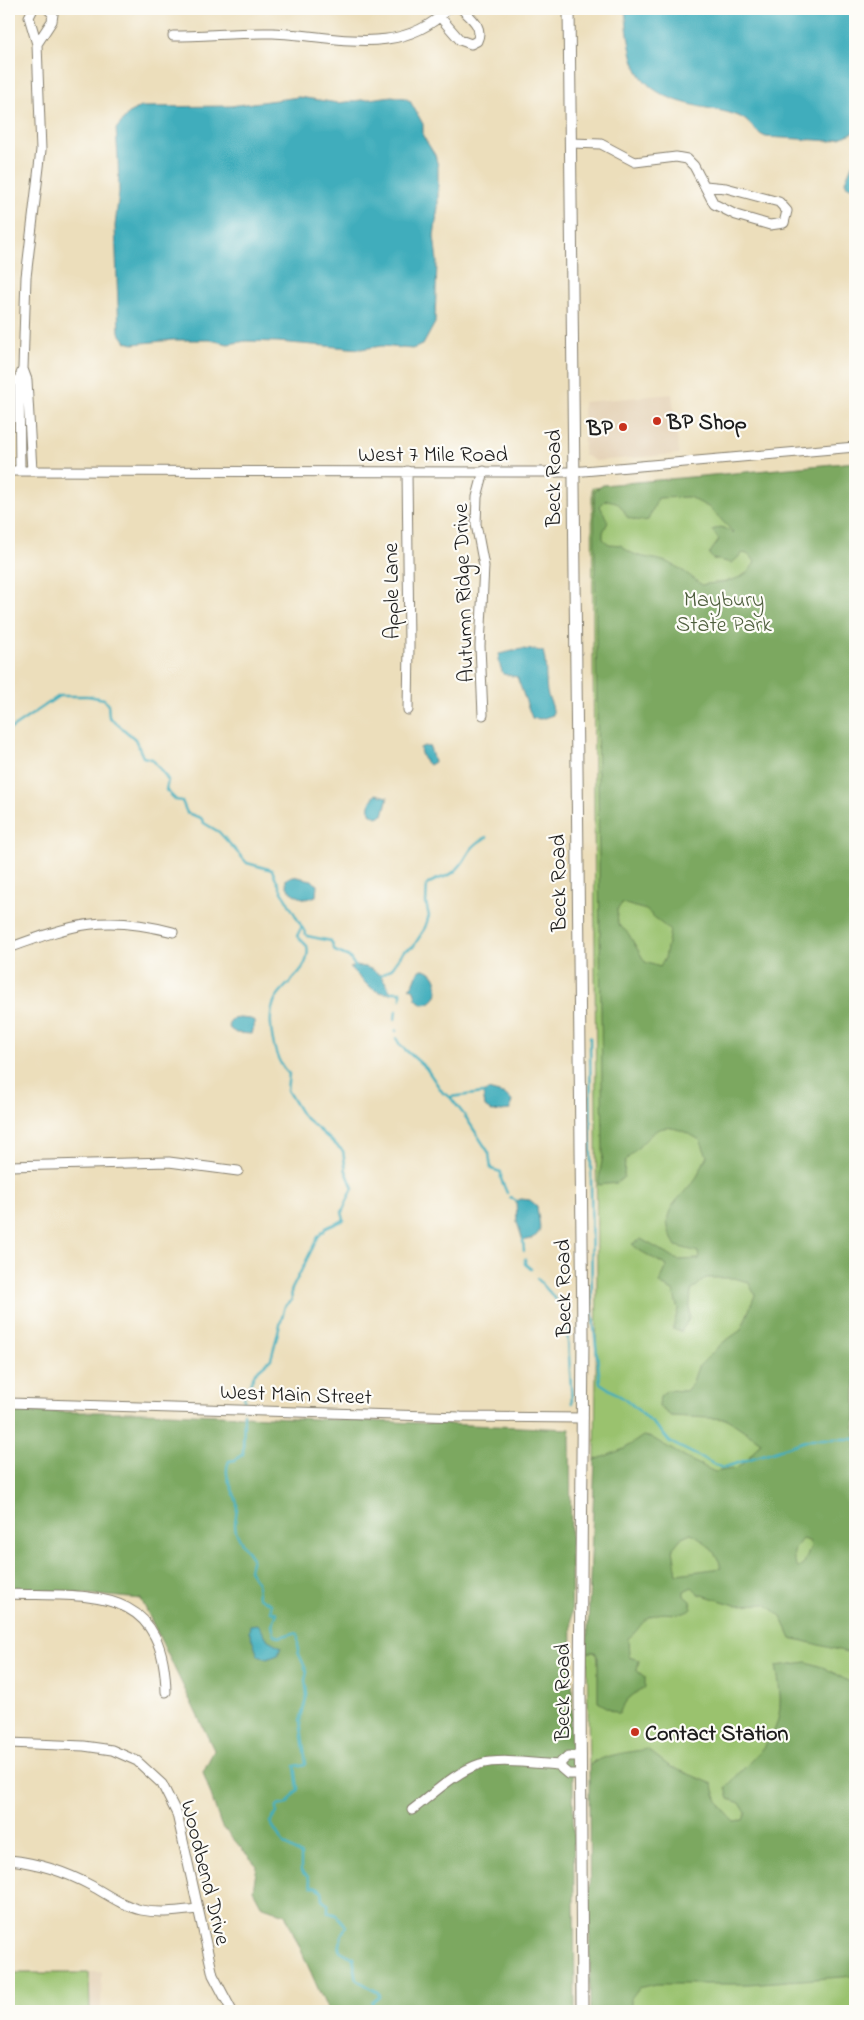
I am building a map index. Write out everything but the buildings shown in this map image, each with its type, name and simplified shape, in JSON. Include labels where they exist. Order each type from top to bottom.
[{"type":"main road","name":"Beck Road","points":[[569,9],[572,472],[583,1418],[582,2011]]},
{"type":"street","points":[[20,471],[19,380],[23,369],[26,277],[41,150],[37,44],[29,17],[33,9]]},
{"type":"street","points":[[37,44],[52,21],[52,14],[48,9]]},
{"type":"street","points":[[174,36],[273,33],[381,42],[411,34],[440,17],[448,9]]},
{"type":"street","points":[[440,17],[460,40],[471,44],[477,41],[480,31],[462,9]]},
{"type":"street","points":[[570,143],[601,144],[635,162],[681,157],[690,162],[714,204],[736,215],[770,225],[784,223],[786,211],[780,202],[726,188],[705,186]]},
{"type":"street","points":[[23,369],[28,380],[32,471]]},
{"type":"street","points":[[19,419],[29,419]]},
{"type":"street","name":"West 7 Mile Road","points":[[9,472],[572,472],[855,447]]},
{"type":"street","name":"Apple Lane","points":[[408,471],[410,645],[408,710]]},
{"type":"street","name":"Autumn Ridge Drive","points":[[483,715],[480,646],[484,566],[476,524],[476,497],[484,471]]},
{"type":"street","points":[[9,948],[60,928],[92,923],[123,922],[173,932]]},
{"type":"street","points":[[9,1166],[160,1162],[238,1171]]},
{"type":"street","name":"West Main Street","points":[[9,1403],[461,1417],[583,1418]]},
{"type":"street","points":[[9,1594],[97,1598],[117,1602],[135,1612],[150,1626],[159,1642],[166,1672],[166,1692]]},
{"type":"street","name":"Woodbend Drive","points":[[9,1744],[103,1748],[129,1756],[144,1766],[162,1784],[172,1799],[213,1975],[232,2011]]},
{"type":"street","name":"Beck Road","points":[[561,1765],[561,1762],[568,1756],[581,1756]]},
{"type":"street","name":"Beck Road","points":[[412,1810],[458,1775],[480,1764],[500,1762],[561,1765],[568,1774],[581,1774]]},
{"type":"street","points":[[9,1860],[39,1864],[65,1872],[121,1903],[141,1910],[168,1912],[198,1909]]},
{"type":"shaded area","points":[[672,394],[679,454],[596,461],[584,455],[583,402]]},
{"type":"shaded area","points":[[9,1972],[102,1972],[101,2011],[9,2011]]},
{"type":"green space","name":"Maybury State Park","points":[[855,462],[855,1654],[791,1638],[781,1616],[766,1604],[735,1605],[699,1594],[692,1587],[684,1591],[684,1596],[690,1601],[692,1608],[676,1614],[664,1613],[654,1615],[643,1622],[628,1638],[629,1657],[639,1660],[637,1671],[645,1677],[645,1688],[629,1698],[619,1714],[598,1702],[598,1658],[595,1652],[587,1652],[595,1460],[624,1449],[643,1436],[651,1437],[686,1458],[715,1472],[737,1468],[748,1459],[761,1442],[727,1419],[671,1416],[659,1407],[660,1396],[667,1390],[686,1391],[692,1384],[698,1367],[721,1344],[741,1330],[755,1295],[748,1282],[734,1278],[706,1278],[691,1291],[689,1319],[681,1332],[673,1329],[678,1309],[673,1291],[659,1284],[667,1266],[632,1244],[641,1239],[678,1260],[699,1259],[698,1252],[676,1246],[670,1234],[668,1216],[676,1202],[696,1178],[707,1156],[700,1140],[686,1132],[674,1129],[658,1130],[625,1161],[624,1177],[617,1183],[598,1185],[603,1155],[594,491],[603,485]],"holes":[[[689,497],[710,508],[734,533],[721,527],[712,530],[719,540],[709,554],[713,559],[732,563],[743,553],[750,555],[755,562],[745,574],[739,577],[725,582],[702,585],[669,563],[632,553],[621,545],[609,544],[603,539],[603,532],[608,522],[600,506],[606,500],[619,505],[627,517],[642,521],[648,520],[658,498]],[[622,903],[646,910],[670,931],[665,958],[660,967],[645,962],[628,933],[618,924],[617,910]],[[691,1533],[700,1539],[714,1553],[721,1568],[677,1574],[673,1548],[682,1537]],[[802,1539],[809,1541],[811,1546],[803,1565],[798,1568],[794,1560],[795,1549]]]},
{"type":"green space","name":"Maybury State Park","points":[[855,465],[855,2011],[602,2011],[595,1760],[589,1766],[587,1652],[595,1652],[598,1658],[600,1702],[598,1459],[595,1460],[597,1277],[592,488]]},
{"type":"green space","points":[[9,1412],[142,1412],[570,1429],[575,2011],[328,2011],[285,1914],[261,1905],[253,1890],[257,1866],[221,1825],[203,1772],[214,1750],[141,1599],[9,1587]]},
{"type":"green space","points":[[807,1662],[825,1668],[855,1685],[855,1976],[748,1984],[656,1984],[639,1988],[631,1998],[631,2011],[590,2011],[589,1766],[600,1759],[647,1749],[669,1766],[713,1784],[717,1800],[726,1812],[734,1821],[743,1820],[746,1813],[740,1803],[729,1799],[726,1788],[764,1747],[777,1723],[780,1708],[780,1689],[776,1666]]},
{"type":"green space","points":[[9,1973],[89,1973],[90,2011],[9,2011]]},
{"type":"water","points":[[625,9],[855,9],[855,132],[832,141],[766,137],[758,133],[746,120],[738,116],[673,99],[658,92],[647,83],[633,60]]},
{"type":"water","points":[[392,96],[405,98],[410,101],[423,124],[423,136],[435,155],[438,166],[438,207],[434,236],[437,261],[435,323],[423,345],[412,349],[382,346],[361,349],[246,341],[228,344],[210,340],[172,340],[133,344],[126,342],[119,332],[115,226],[119,192],[116,129],[130,112],[141,107],[230,106],[299,97],[338,103]]},
{"type":"water","points":[[855,158],[855,188],[847,186],[845,181]]},
{"type":"water","points":[[522,649],[543,651],[547,692],[553,715],[541,719],[532,718],[517,677],[503,674],[498,660],[499,654]]},
{"type":"water","points":[[424,746],[430,747],[434,762],[429,765],[421,753],[420,748]]},
{"type":"water","points":[[376,794],[388,797],[383,815],[376,817],[370,813],[370,807],[371,801]]},
{"type":"water","points":[[292,876],[312,880],[317,885],[316,896],[307,899],[292,893],[287,887],[286,879]]},
{"type":"water","points":[[362,966],[378,973],[391,993],[378,992],[368,986],[350,968]]},
{"type":"water","points":[[422,969],[433,975],[436,980],[437,993],[429,1003],[422,1004],[416,999],[414,990],[409,987],[413,985],[418,972]]},
{"type":"water","points":[[232,1019],[251,1019],[255,1022],[252,1034],[236,1033],[230,1029],[228,1024]]},
{"type":"water","points":[[488,1090],[506,1095],[512,1101],[510,1110],[492,1112],[485,1107],[483,1093]]},
{"type":"water","points":[[521,1199],[530,1200],[537,1206],[540,1224],[539,1232],[536,1236],[523,1241],[517,1222],[516,1201]]},
{"type":"water","points":[[258,1624],[268,1640],[281,1647],[278,1655],[267,1659],[258,1656],[249,1631],[250,1625]]},
{"type":"waterway","points":[[9,730],[59,696],[88,696],[104,699],[108,704],[109,717],[135,739],[143,757],[152,759],[168,780],[166,790],[176,800],[182,801],[187,813],[201,818],[204,823],[219,832],[247,863],[272,870],[307,936],[331,941],[335,951],[349,957],[357,969]]},
{"type":"waterway","points":[[378,977],[391,969],[404,951],[413,947],[424,930],[429,916],[426,903],[427,885],[452,874],[474,846],[487,837]]},
{"type":"waterway","points":[[244,1408],[244,1396],[255,1373],[271,1359],[285,1306],[292,1300],[291,1291],[318,1237],[326,1228],[344,1220],[342,1212],[353,1188],[346,1171],[343,1151],[302,1115],[287,1090],[289,1074],[279,1059],[272,1038],[271,1016],[276,998],[306,962],[307,946],[297,936],[301,928]]},
{"type":"waterway","points":[[390,992],[401,992],[401,999]]},
{"type":"waterway","points":[[395,1019],[396,1011]]},
{"type":"waterway","points":[[590,1037],[592,1309],[600,1383],[629,1402],[660,1430],[670,1442],[722,1468],[812,1439],[855,1439]]},
{"type":"waterway","points":[[396,1038],[400,1045],[426,1068],[443,1093],[450,1097],[465,1116],[489,1153],[491,1169],[501,1172],[501,1179],[507,1193]]},
{"type":"waterway","points":[[450,1097],[483,1093]]},
{"type":"waterway","points":[[510,1197],[518,1202]]},
{"type":"waterway","points":[[524,1251],[523,1241],[525,1238]]},
{"type":"waterway","points":[[525,1259],[525,1264],[531,1269]]},
{"type":"waterway","points":[[537,1278],[566,1311],[572,1403]]},
{"type":"waterway","points":[[244,1413],[243,1454],[235,1460],[229,1461],[227,1467],[228,1477],[237,1503],[236,1531],[252,1558],[249,1570],[257,1582],[258,1597],[271,1604],[271,1611],[277,1613],[272,1625],[274,1634],[279,1637],[294,1633],[298,1634],[298,1652],[307,1672],[305,1680],[307,1695],[300,1721],[306,1764],[295,1766],[298,1789],[287,1804],[277,1806],[277,1813],[270,1822],[284,1844],[301,1855],[301,1871],[308,1877],[311,1886],[317,1887],[322,1891],[323,1900],[328,1904],[328,1912],[336,1915],[346,1926],[342,1934],[339,1950],[353,1958],[357,1980],[378,1992],[379,1996],[372,2002],[374,2011]]},
{"type":"place","name":"BP Shop","points":[[657,421]]},
{"type":"place","name":"BP","points":[[623,427]]},
{"type":"place","name":"Contact Station","points":[[635,1732]]}]
